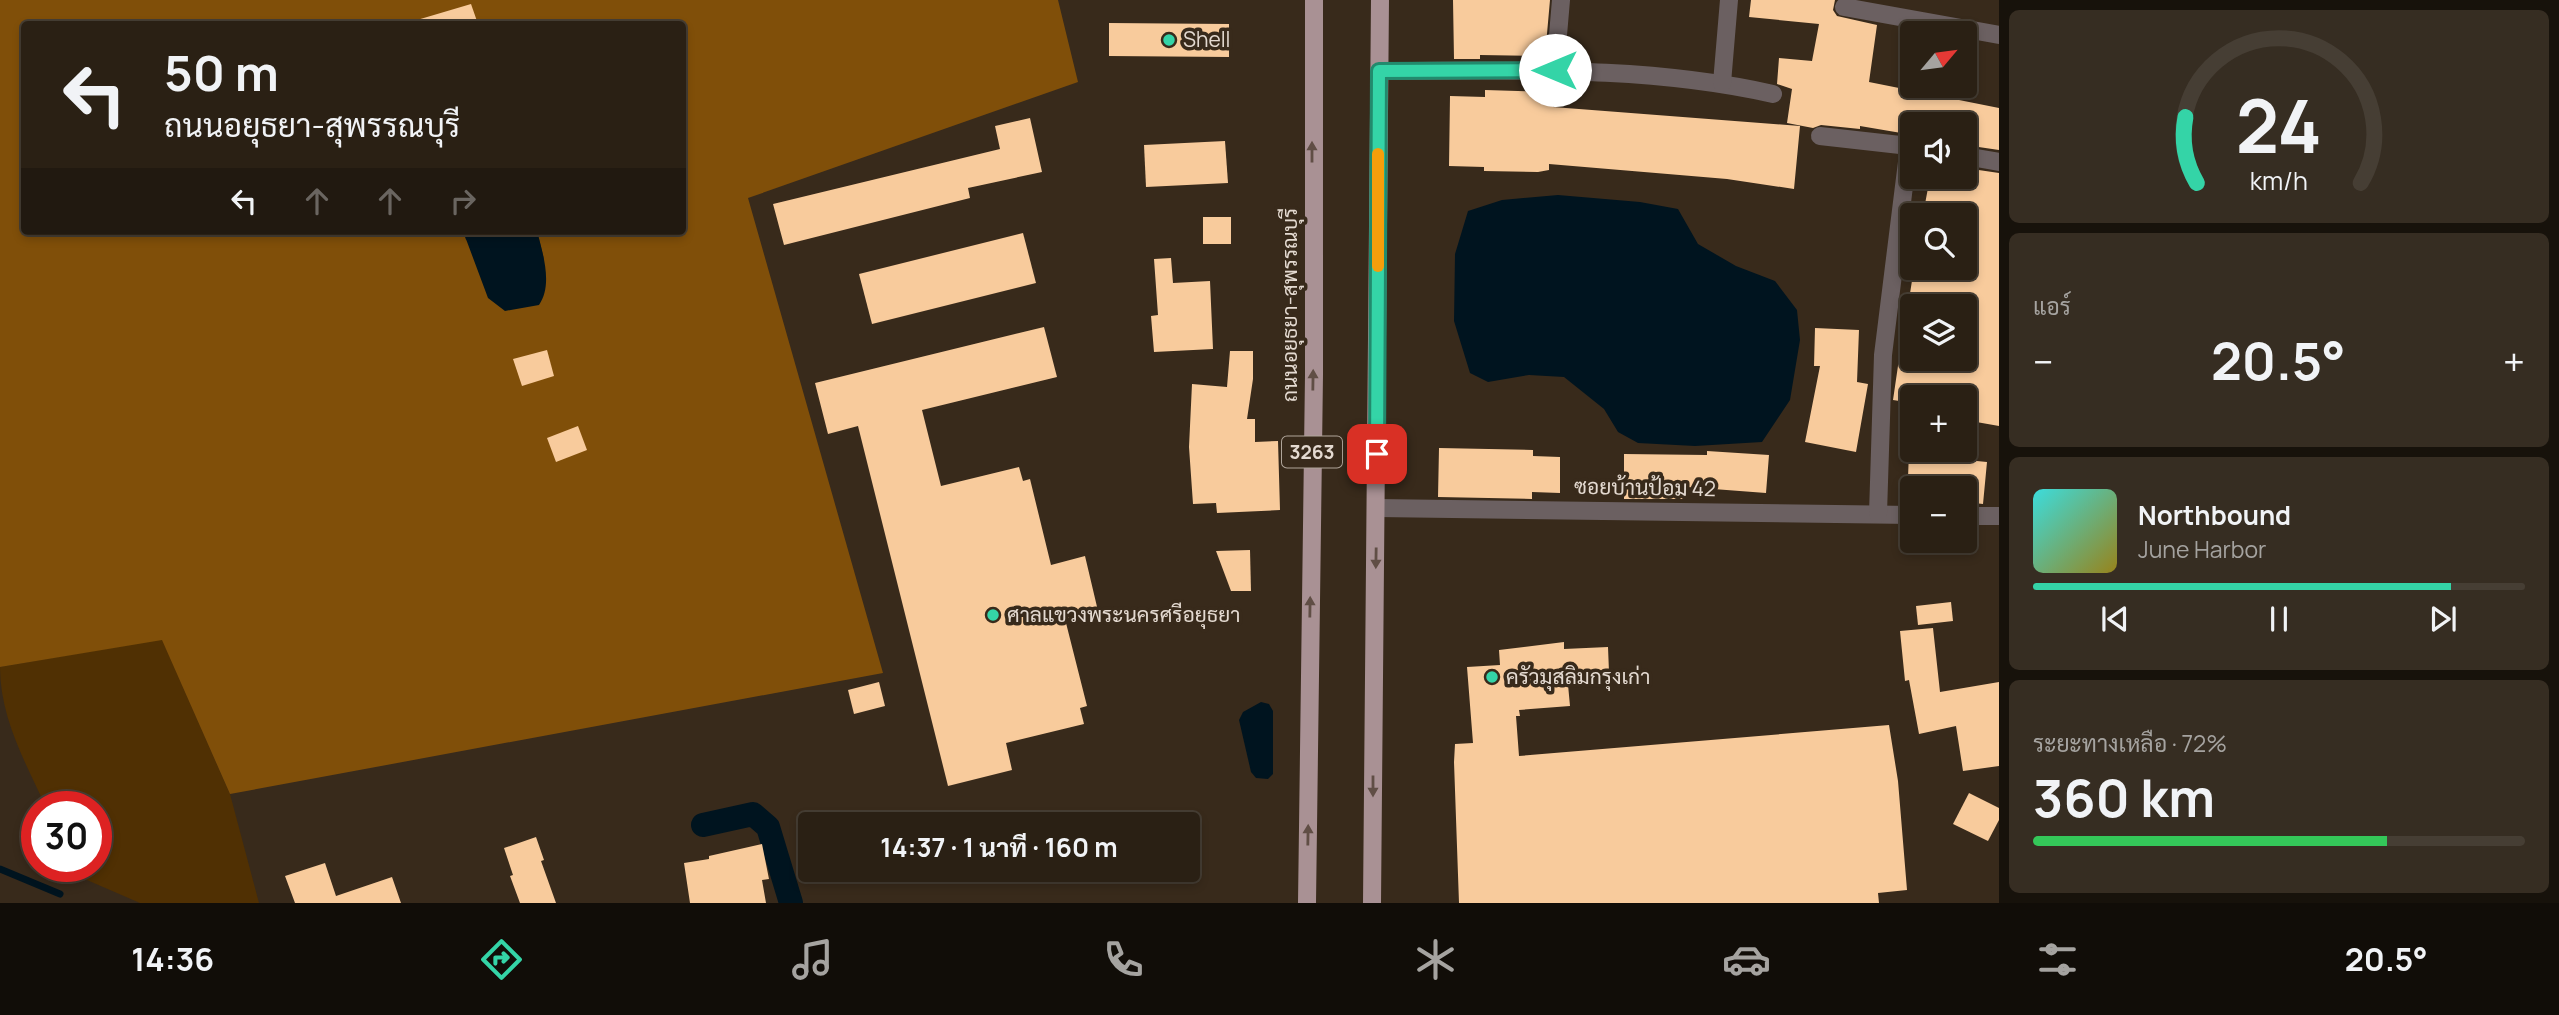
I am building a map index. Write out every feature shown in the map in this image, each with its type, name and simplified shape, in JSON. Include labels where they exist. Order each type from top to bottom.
[{"type":"main road","name":"ถนนอยุธยา-สุพรรณบุรี","points":[[1307,903],[1314,375],[1314,0]]},
{"type":"main road","points":[[1372,903],[1380,0]]},
{"type":"street","points":[[1555,70],[1561,0]]},
{"type":"street","points":[[1721,82],[1729,0]]},
{"type":"street","points":[[1844,7],[1999,35]]},
{"type":"street","points":[[1379,71],[1555,70],[1721,82],[1773,94]]},
{"type":"street","points":[[1820,136],[1900,146]]},
{"type":"street","points":[[1977,158],[1999,162]]},
{"type":"street","points":[[1878,514],[1883,355],[1905,189]]},
{"type":"street","name":"ซอยบ้านป้อม 42","points":[[1377,508],[1900,515]]},
{"type":"street","points":[[1977,516],[1999,516]]},
{"type":"shaded area","points":[[0,0],[1058,0],[1078,82],[748,198],[883,673],[230,794],[162,640],[0,667]]},
{"type":"shaded area","points":[[162,639],[230,794],[259,903],[140,903],[92,882],[112,882],[112,791],[38,791],[9,721],[1,686],[0,667]]},
{"type":"water","points":[[1558,195],[1640,202],[1678,209],[1698,244],[1736,266],[1775,281],[1797,310],[1800,340],[1790,400],[1762,442],[1695,446],[1638,443],[1618,432],[1604,409],[1564,377],[1529,375],[1488,382],[1470,373],[1454,321],[1455,254],[1468,211],[1502,200]]},
{"type":"water","points":[[464,235],[538,235],[546,279],[539,305],[505,311],[488,298]]},
{"type":"water","points":[[1261,702],[1269,704],[1273,711],[1273,774],[1268,779],[1256,778],[1251,772],[1239,720],[1243,712]]},
{"type":"building","points":[[1453,0],[1550,0],[1545,56],[1480,55],[1480,59],[1454,59]]},
{"type":"building","points":[[1751,0],[1835,0],[1833,10],[1837,16],[1877,25],[1869,82],[1900,88],[1900,98],[1949,98],[1999,108],[1999,150],[1977,147],[1977,112],[1900,112],[1900,133],[1860,126],[1860,129],[1821,125],[1813,128],[1787,123],[1792,89],[1777,84],[1779,58],[1812,61],[1819,24],[1749,17]]},
{"type":"building","points":[[471,4],[477,21],[417,21]]},
{"type":"building","name":"Shell","points":[[1109,23],[1229,24],[1229,57],[1109,56]]},
{"type":"building","points":[[1485,90],[1553,92],[1553,107],[1800,126],[1794,189],[1727,179],[1549,164],[1549,170],[1538,172],[1484,171],[1484,167],[1449,166],[1450,96],[1485,97]]},
{"type":"building","points":[[1030,118],[1042,172],[968,188],[970,198],[784,245],[773,204],[1000,149],[995,126]]},
{"type":"building","points":[[1225,141],[1228,183],[1146,187],[1144,145]]},
{"type":"building","points":[[1977,170],[1999,173],[1999,426],[1977,422],[1977,385],[1900,385],[1900,401],[1893,400],[1899,359],[1900,371],[1977,371],[1977,294],[1910,294],[1912,280],[1977,280],[1977,203],[1925,203],[1928,189],[1977,189]]},
{"type":"building","points":[[1203,217],[1231,217],[1231,244],[1203,244]]},
{"type":"building","points":[[1023,233],[1036,283],[872,324],[859,274]]},
{"type":"building","points":[[1171,258],[1173,283],[1210,281],[1213,349],[1154,352],[1151,316],[1158,315],[1154,259]]},
{"type":"building","name":"ศาลแขวงพระนครศรีอยุธยา","points":[[1044,327],[1057,377],[922,410],[941,486],[1019,467],[1023,481],[1030,479],[1051,565],[1085,556],[1098,611],[1065,619],[1087,706],[1080,708],[1084,724],[1006,743],[1012,770],[948,786],[858,426],[828,434],[815,383]]},
{"type":"building","points":[[1815,328],[1859,330],[1857,382],[1868,384],[1856,452],[1805,442],[1820,366],[1814,366]]},
{"type":"building","points":[[547,350],[554,376],[522,386],[513,359]]},
{"type":"building","points":[[1230,351],[1253,351],[1253,379],[1247,419],[1255,419],[1255,442],[1278,441],[1280,510],[1217,513],[1216,503],[1193,504],[1189,447],[1192,384],[1227,387]]},
{"type":"building","points":[[578,426],[587,450],[556,462],[547,438]]},
{"type":"building","points":[[1439,448],[1533,450],[1533,456],[1560,457],[1560,493],[1532,492],[1532,499],[1438,497]]},
{"type":"building","points":[[1707,451],[1769,455],[1766,493],[1687,487],[1687,499],[1624,499],[1624,454],[1707,455]]},
{"type":"building","points":[[1909,462],[1987,462],[1983,504],[1977,503],[1977,476],[1908,476]]},
{"type":"building","points":[[1250,550],[1251,591],[1231,591],[1216,551]]},
{"type":"building","points":[[1951,602],[1953,621],[1918,625],[1916,606]]},
{"type":"building","points":[[1933,628],[1940,692],[1999,682],[1999,766],[1963,771],[1956,726],[1919,734],[1909,680],[1905,681],[1900,631]]},
{"type":"building","points":[[1564,642],[1564,649],[1608,647],[1609,672],[1567,674],[1570,706],[1519,710],[1520,716],[1516,716],[1519,756],[1889,725],[1898,781],[1907,890],[1878,893],[1879,903],[1459,903],[1454,762],[1455,744],[1473,743],[1467,667],[1500,665],[1499,650]]},
{"type":"building","points":[[879,682],[885,706],[854,714],[848,690]]},
{"type":"building","points":[[1969,793],[1999,808],[1999,820],[1988,841],[1953,824]]},
{"type":"building","points":[[536,837],[544,860],[541,861],[556,903],[520,903],[510,876],[513,875],[504,848]]},
{"type":"building","points":[[762,844],[769,879],[762,880],[766,903],[690,903],[684,863]]},
{"type":"building","points":[[325,863],[336,896],[392,877],[401,903],[295,903],[285,876]]},
{"type":"waterway","points":[[703,825],[753,814],[768,827],[791,903]]},
{"type":"waterway","points":[[0,869],[60,894]]},
{"type":"slow traffic","points":[[1378,154],[1378,266]]},
{"type":"place","name":"Shell","points":[[1169,40]]},
{"type":"place","name":"ศาลแขวงพระนครศรีอยุธยา","points":[[993,615]]},
{"type":"place","name":"ครัวมุสลิมกรุงเก่า","points":[[1492,677]]},
{"type":"route","points":[[1377,454],[1379,71],[1555,70]]}]
